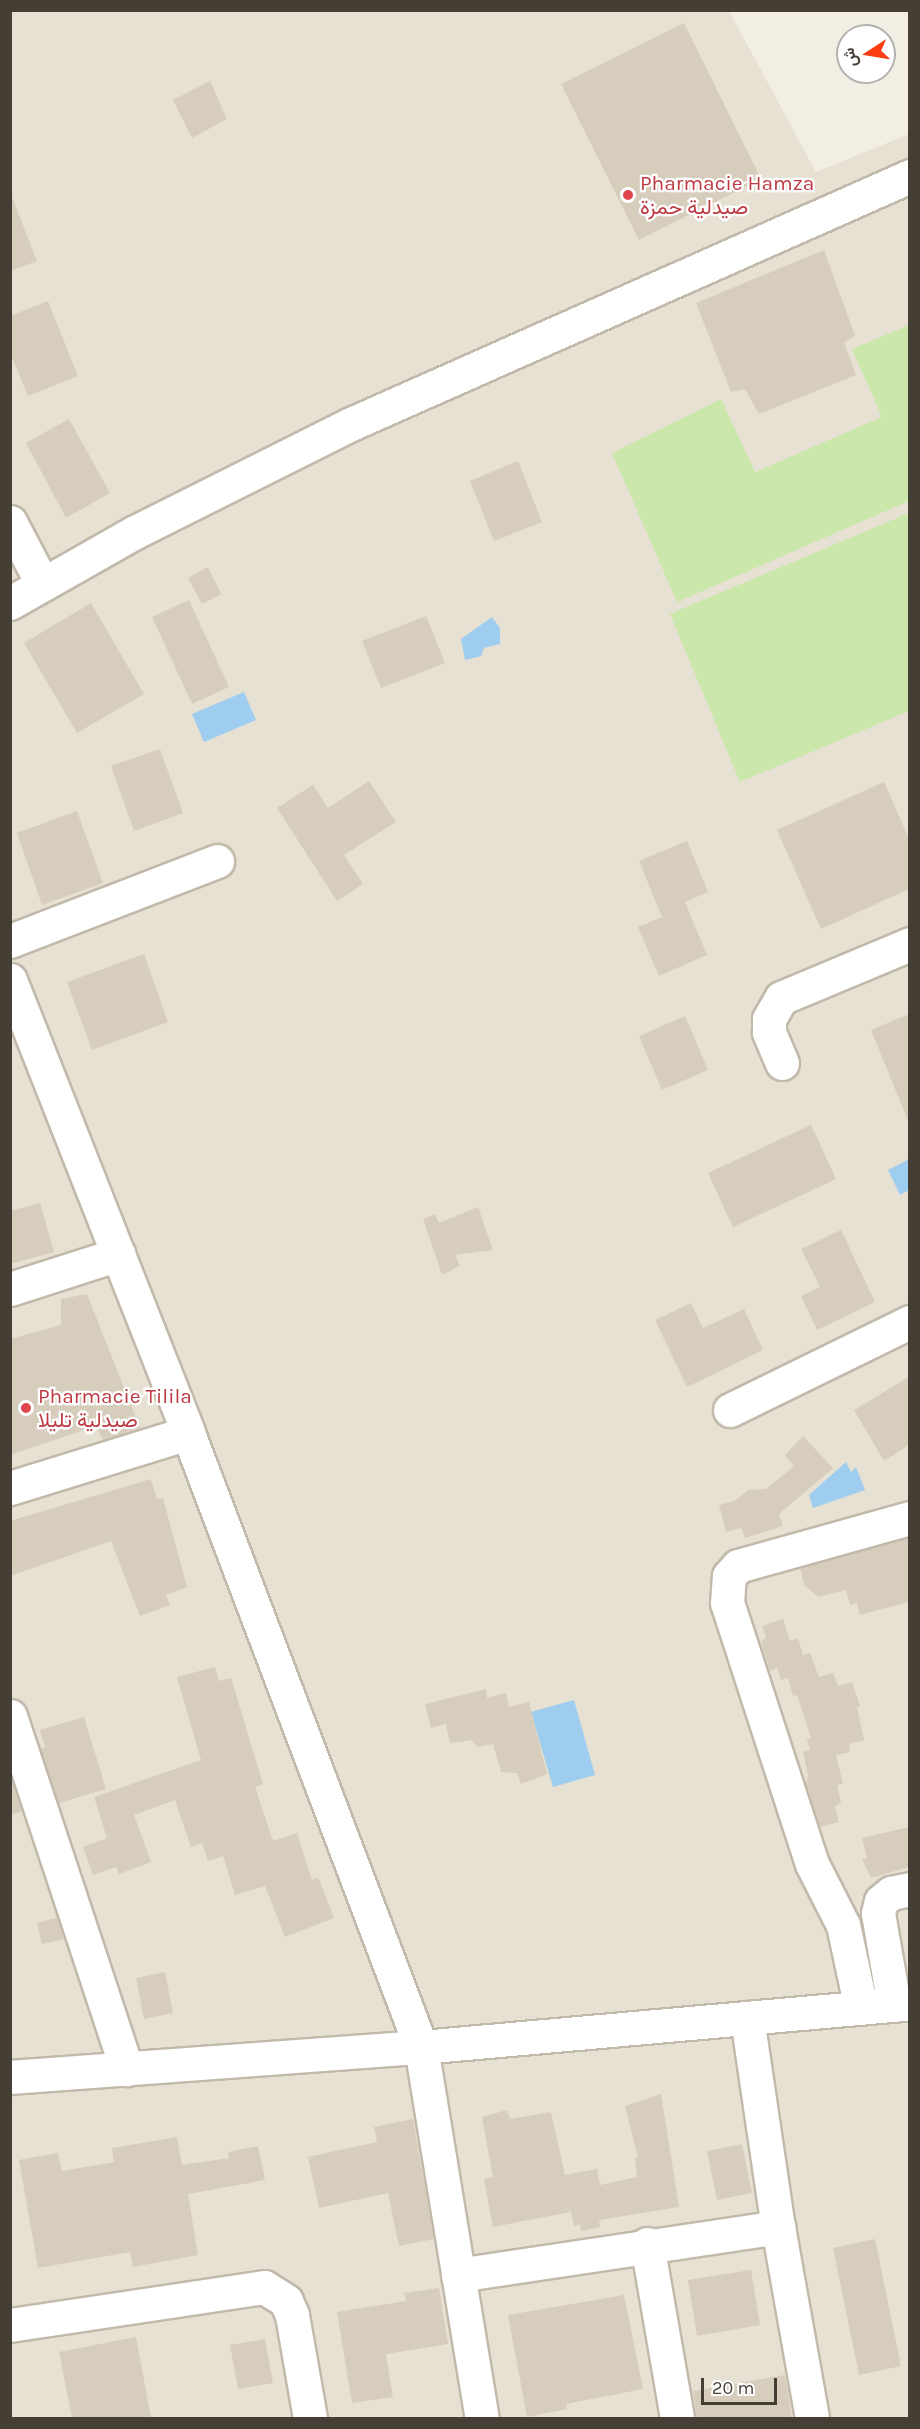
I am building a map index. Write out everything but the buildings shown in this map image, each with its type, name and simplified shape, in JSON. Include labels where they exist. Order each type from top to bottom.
[{"type":"street","points":[[10,603],[42,583],[351,424],[909,176]]},
{"type":"street","points":[[10,522],[42,583]]},
{"type":"street","points":[[10,941],[217,861]]},
{"type":"street","points":[[782,1064],[769,1019],[780,998],[909,944]]},
{"type":"street","points":[[10,980],[188,1433],[421,2047],[482,2418]]},
{"type":"street","points":[[10,1289],[119,1254]]},
{"type":"street","points":[[730,1410],[909,1322]]},
{"type":"street","points":[[10,1488],[188,1433]]},
{"type":"street","points":[[861,2008],[843,1925],[812,1864],[727,1603],[729,1576],[738,1566],[909,1518]]},
{"type":"street","points":[[10,1716],[127,2069]]},
{"type":"street","points":[[10,2077],[421,2047],[902,2004],[878,1912],[881,1901],[891,1893],[909,1889]]},
{"type":"street","points":[[747,2018],[777,2227],[812,2418]]},
{"type":"street","points":[[459,2275],[647,2244],[777,2227]]},
{"type":"street","points":[[647,2244],[677,2418]]},
{"type":"street","points":[[10,2325],[264,2286],[286,2301],[292,2315],[310,2418]]},
{"type":"shaded area","points":[[11,11],[729,11],[816,172],[909,134],[909,2418],[11,2418]]},
{"type":"green space","points":[[909,325],[909,501],[677,602],[612,453],[721,399],[755,472],[882,417],[852,349]]},
{"type":"green space","points":[[909,513],[909,711],[740,782],[670,614]]},
{"type":"water","points":[[492,617],[500,628],[500,644],[484,648],[481,656],[465,660],[461,639]]},
{"type":"water","points":[[244,692],[256,720],[204,742],[192,714]]},
{"type":"water","points":[[909,1159],[909,1190],[900,1195],[888,1170]]},
{"type":"water","points":[[846,1462],[851,1472],[856,1467],[865,1490],[813,1508],[809,1495]]},
{"type":"water","points":[[574,1700],[595,1775],[553,1787],[531,1712]]},
{"type":"place","name":"Pharmacie Hamza صيدلية حمزة","points":[[628,195]]},
{"type":"place","name":"Pharmacie Tilila صيدلية تليلا","points":[[26,1408]]}]
